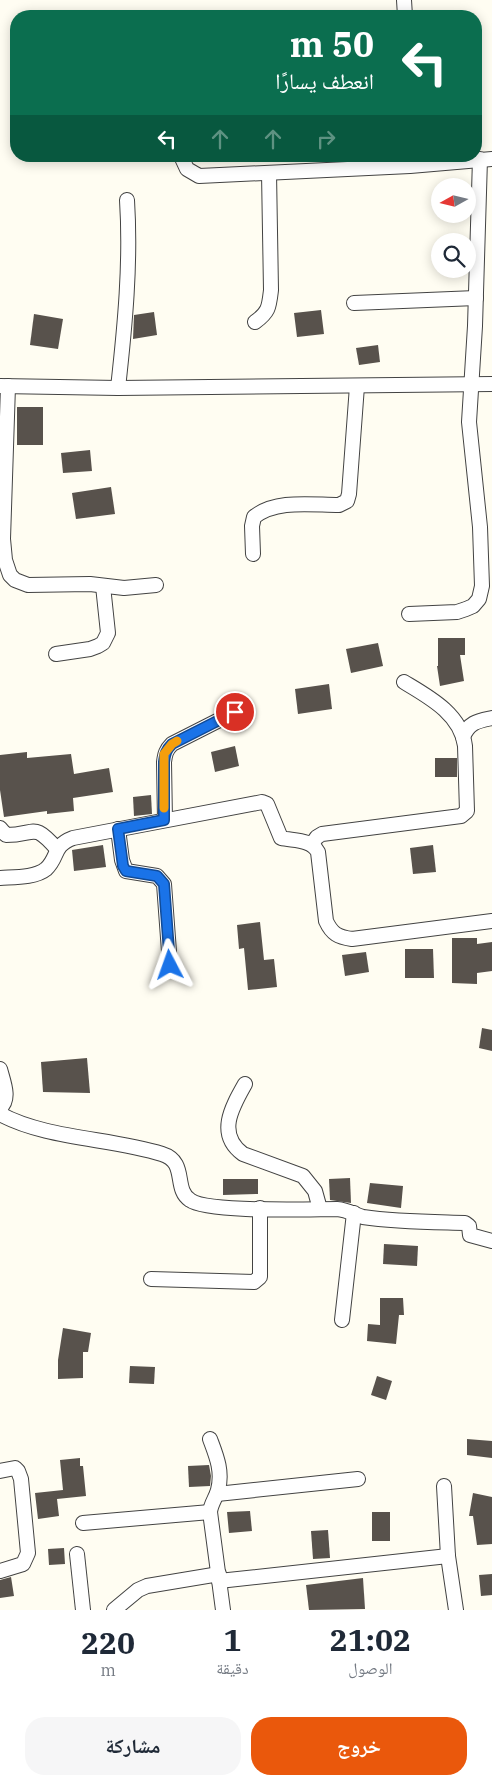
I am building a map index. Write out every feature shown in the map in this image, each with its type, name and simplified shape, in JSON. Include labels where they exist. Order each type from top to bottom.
[{"type":"street","points":[[409,614],[457,612],[473,606],[479,599],[482,586],[480,527],[470,422],[476,298],[486,159]]},
{"type":"street","points":[[184,162],[188,169],[199,176],[269,173],[398,162]]},
{"type":"street","points":[[254,322],[264,315],[269,307],[271,290],[269,173]]},
{"type":"street","points":[[118,388],[126,320],[129,236],[127,200]]},
{"type":"street","points":[[354,303],[476,298]]},
{"type":"street","points":[[156,585],[124,588],[90,584],[28,585],[15,580],[7,568],[3,539],[4,386],[118,388],[492,384]]},
{"type":"street","points":[[253,554],[252,526],[254,517],[259,512],[276,507],[339,505],[347,501],[358,386]]},
{"type":"street","points":[[56,654],[90,648],[103,643],[108,633],[102,586]]},
{"type":"street","points":[[312,844],[322,834],[452,818],[465,814],[468,805],[463,737],[442,706],[404,682]]},
{"type":"street","points":[[164,820],[164,754],[167,749],[172,744],[235,712]]},
{"type":"street","points":[[463,737],[466,729],[472,723],[492,718]]},
{"type":"street","points":[[0,878],[25,876],[43,871],[48,867],[57,849],[64,841],[73,838],[262,802],[267,804],[281,838],[312,844],[318,852],[326,921],[330,931],[336,935],[352,939],[492,921]]},
{"type":"street","points":[[0,828],[6,835],[32,831],[41,833],[57,849]]},
{"type":"street","points":[[118,829],[123,866],[126,871],[157,876],[164,884],[170,965]]},
{"type":"street","points":[[0,1069],[6,1093],[5,1102],[0,1108]]},
{"type":"street","points":[[245,1084],[229,1116],[230,1137],[235,1148],[243,1154],[303,1176],[315,1191],[320,1209]]},
{"type":"street","points":[[0,1114],[18,1123],[35,1128],[116,1143],[166,1155],[173,1159],[176,1164],[184,1194],[190,1200],[213,1207],[337,1209],[365,1217],[442,1224],[465,1223],[469,1226],[470,1235],[492,1241]]},
{"type":"street","points":[[151,1279],[254,1282],[260,1277],[260,1208]]},
{"type":"street","points":[[342,1320],[354,1213]]},
{"type":"street","points":[[210,1439],[220,1470],[220,1482],[210,1512],[223,1610]]},
{"type":"street","points":[[0,1471],[15,1468],[21,1479],[28,1553],[23,1564],[0,1571]]},
{"type":"street","points":[[217,1494],[358,1479]]},
{"type":"street","points":[[444,1486],[448,1556],[456,1610]]},
{"type":"street","points":[[83,1523],[210,1512]]},
{"type":"street","points":[[77,1554],[84,1610]]},
{"type":"street","points":[[114,1610],[138,1590],[148,1586],[219,1577],[448,1556]]},
{"type":"building","points":[[321,310],[324,334],[297,337],[294,313]]},
{"type":"building","points":[[154,312],[157,335],[133,339],[134,315]]},
{"type":"building","points":[[34,314],[63,319],[58,349],[30,345]]},
{"type":"building","points":[[378,345],[380,362],[359,365],[356,348]]},
{"type":"building","points":[[17,407],[43,407],[43,445],[17,445]]},
{"type":"building","points":[[90,450],[92,471],[63,473],[61,453]]},
{"type":"building","points":[[111,487],[115,514],[76,519],[72,493]]},
{"type":"building","points":[[438,638],[465,638],[465,655],[460,655],[464,681],[440,686],[437,666]]},
{"type":"building","points":[[378,643],[383,666],[351,673],[346,649]]},
{"type":"building","points":[[329,684],[332,709],[298,714],[295,689]]},
{"type":"building","points":[[235,746],[239,766],[215,772],[211,752]]},
{"type":"building","points":[[27,752],[27,758],[71,754],[74,774],[109,768],[113,792],[73,798],[74,811],[47,814],[47,811],[4,817],[0,790],[0,755]]},
{"type":"building","points":[[435,758],[457,758],[457,777],[435,777]]},
{"type":"building","points":[[151,795],[152,814],[134,816],[133,797]]},
{"type":"building","points":[[103,845],[106,867],[74,871],[72,850]]},
{"type":"building","points":[[433,845],[436,872],[413,874],[410,848]]},
{"type":"building","points":[[260,922],[264,960],[274,959],[277,987],[248,990],[244,948],[239,949],[237,925]]},
{"type":"building","points":[[452,938],[477,938],[477,944],[492,942],[492,971],[477,973],[477,984],[452,983]]},
{"type":"building","points":[[405,949],[433,949],[434,978],[405,978]]},
{"type":"building","points":[[366,952],[369,972],[345,976],[342,955]]},
{"type":"building","points":[[482,1028],[492,1030],[492,1051],[479,1048]]},
{"type":"building","points":[[87,1058],[90,1093],[43,1092],[41,1062]]},
{"type":"building","points":[[350,1178],[351,1203],[330,1200],[329,1179]]},
{"type":"building","points":[[223,1179],[258,1179],[258,1194],[223,1195]]},
{"type":"building","points":[[370,1183],[403,1186],[401,1208],[367,1203]]},
{"type":"building","points":[[384,1244],[418,1246],[417,1266],[383,1264]]},
{"type":"building","points":[[380,1298],[403,1298],[404,1315],[399,1315],[396,1344],[367,1341],[368,1324],[380,1325]]},
{"type":"building","points":[[63,1328],[91,1333],[88,1352],[83,1352],[83,1378],[58,1379],[58,1360]]},
{"type":"building","points":[[130,1366],[155,1367],[154,1384],[129,1383]]},
{"type":"building","points":[[377,1376],[392,1381],[386,1400],[371,1395]]},
{"type":"building","points":[[467,1439],[492,1441],[492,1458],[467,1455]]},
{"type":"building","points":[[80,1458],[80,1466],[83,1466],[86,1496],[57,1499],[59,1516],[38,1519],[35,1493],[63,1490],[60,1460]]},
{"type":"building","points":[[209,1465],[210,1486],[189,1487],[188,1466]]},
{"type":"building","points":[[473,1493],[492,1497],[492,1544],[477,1545],[473,1516],[469,1516]]},
{"type":"building","points":[[250,1511],[252,1531],[229,1533],[227,1512]]},
{"type":"building","points":[[372,1512],[390,1512],[390,1541],[372,1541]]},
{"type":"building","points":[[328,1530],[330,1558],[313,1559],[311,1531]]},
{"type":"building","points":[[64,1548],[65,1564],[49,1565],[48,1549]]},
{"type":"building","points":[[492,1574],[492,1595],[481,1596],[479,1575]]},
{"type":"building","points":[[11,1577],[14,1596],[0,1598],[0,1580]]},
{"type":"building","points":[[363,1578],[365,1609],[309,1610],[306,1585]]},
{"type":"slow traffic","points":[[164,808],[164,754],[177,741]]},
{"type":"route","points":[[170,965],[164,884],[157,876],[126,871],[123,866],[118,829],[164,820],[164,754],[167,749],[172,744],[235,712]]}]
